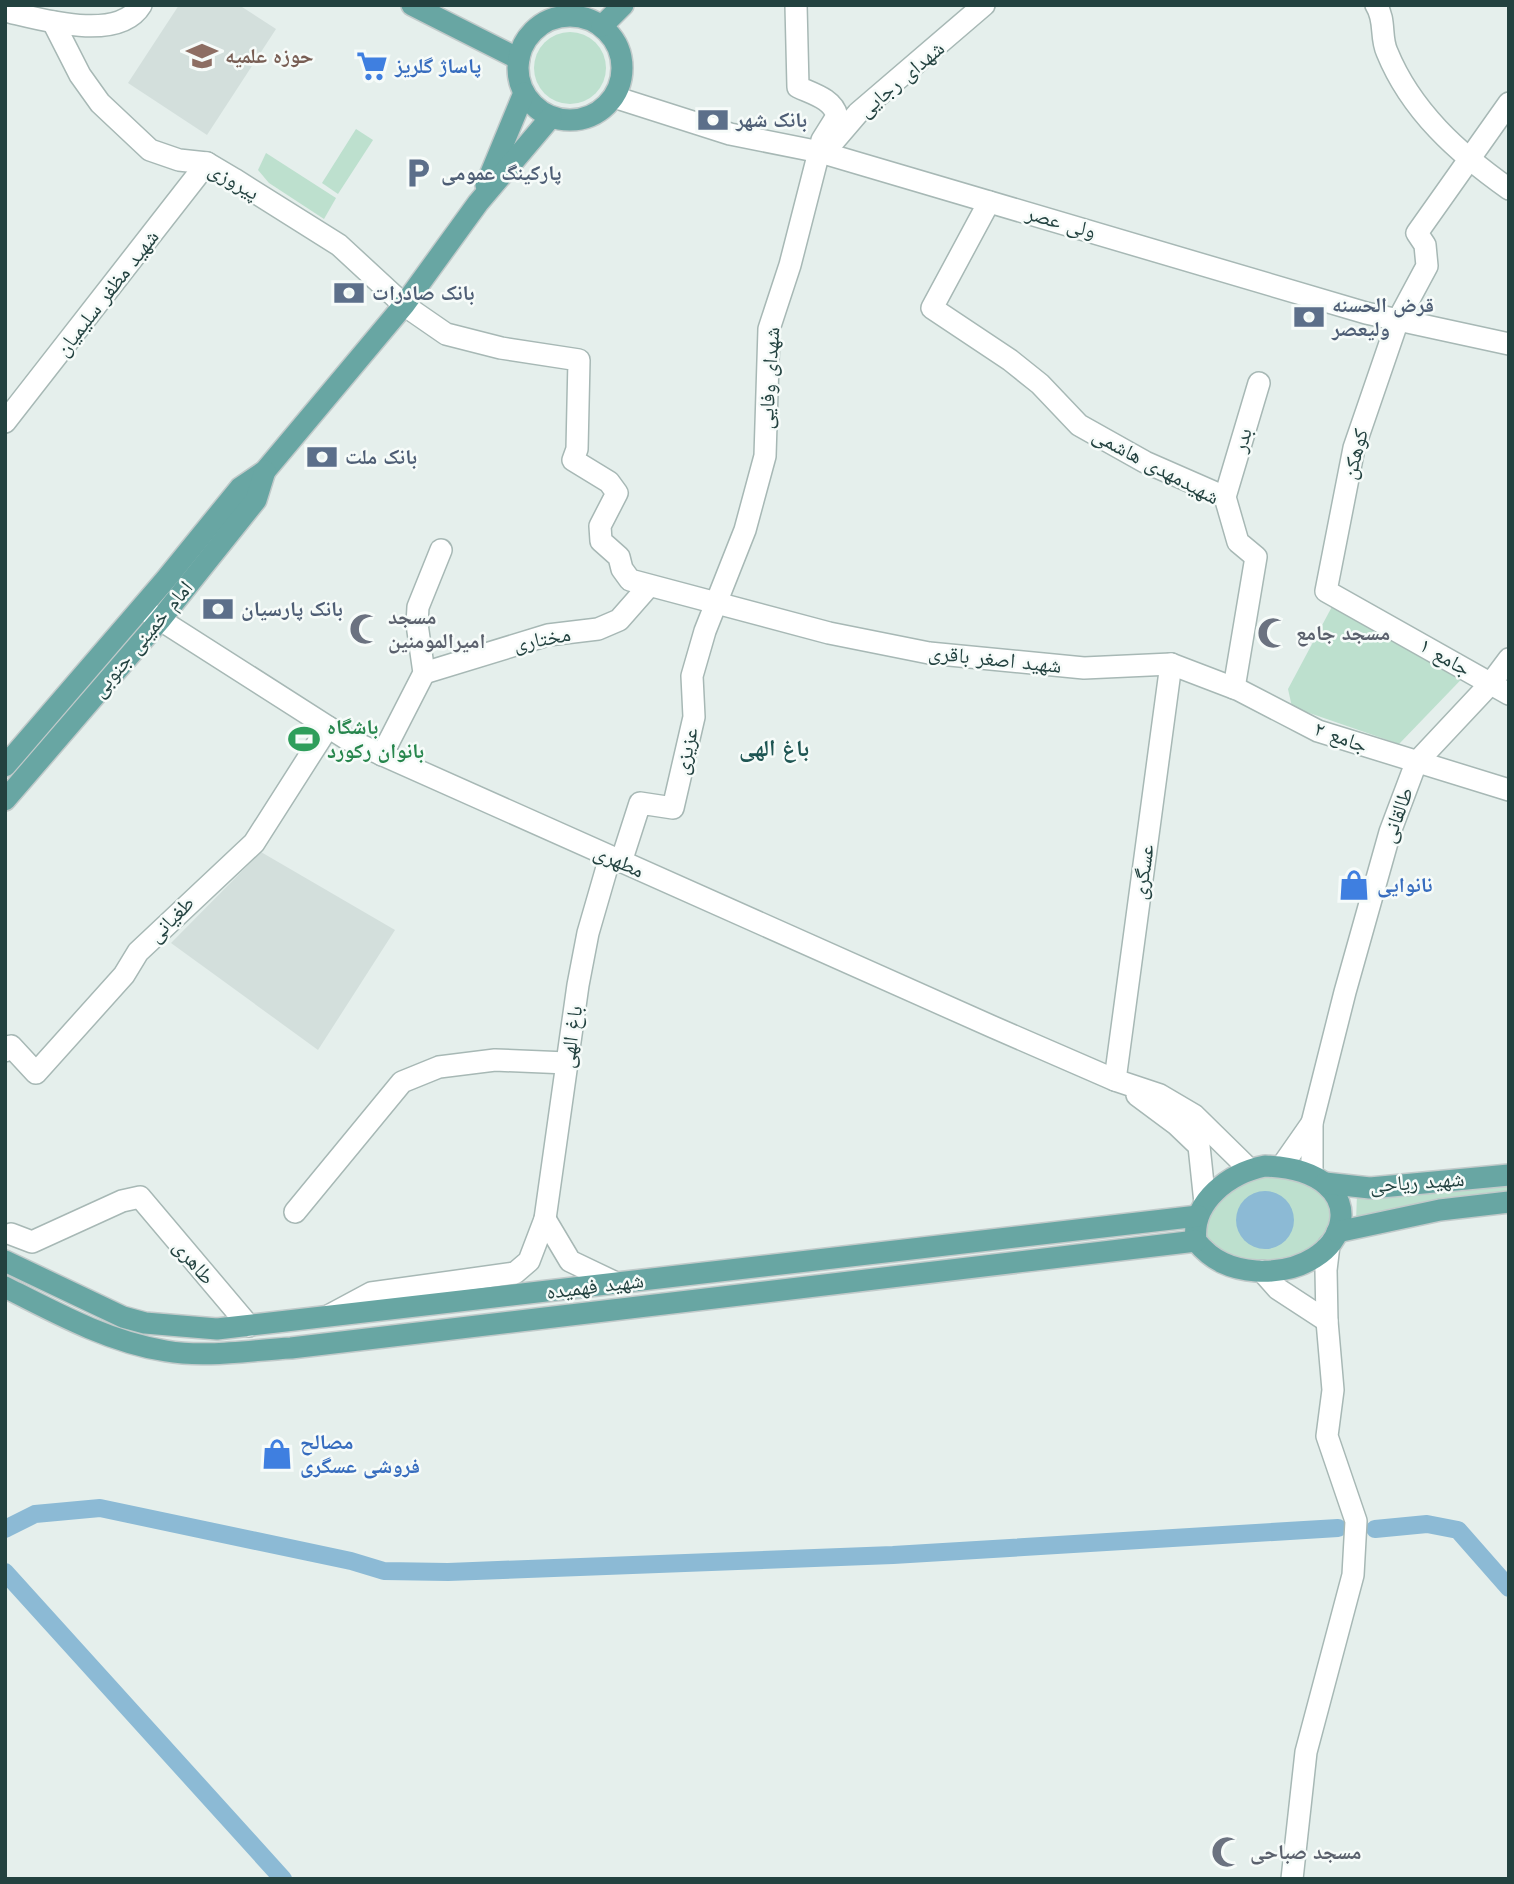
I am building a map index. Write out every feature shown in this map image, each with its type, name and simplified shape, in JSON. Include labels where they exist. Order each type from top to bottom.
[{"type":"main road","points":[[412,5],[519,59]]},
{"type":"main road","points":[[602,26],[623,5]]},
{"type":"main road","points":[[569,15],[587,18],[602,26],[613,38],[622,60],[621,83],[614,97],[602,110],[586,118],[569,120],[551,117],[531,103],[518,76],[519,59],[525,42],[536,28],[551,19],[569,15]]},
{"type":"main road","points":[[478,203],[524,93]]},
{"type":"main road","points":[[478,203],[551,117]]},
{"type":"main road","name":"امام خمینی جنوبی","points":[[5,766],[57,708],[240,488],[265,471],[404,305],[478,203]]},
{"type":"main road","name":"امام خمینی جنوبی","points":[[5,800],[160,620],[256,500],[265,471]]},
{"type":"main road","points":[[5,745],[57,708]]},
{"type":"main road","points":[[1282,1166],[1318,1179],[1342,1203],[1341,1222],[1333,1238],[1309,1262],[1283,1270],[1237,1269],[1209,1256],[1196,1241],[1201,1210],[1224,1184],[1249,1169],[1282,1166]]},
{"type":"main road","name":"شهید ریاحی","points":[[1318,1179],[1370,1188],[1509,1175]]},
{"type":"main road","name":"شهید ریاحی","points":[[1333,1238],[1440,1210],[1509,1202]]},
{"type":"main road","name":"شهید فهمیده","points":[[5,1261],[78,1297],[145,1323],[217,1329],[616,1283],[1201,1210]]},
{"type":"main road","name":"شهید فهمیده","points":[[5,1287],[121,1341],[168,1352],[220,1352],[291,1348],[1196,1241]]},
{"type":"street","points":[[5,11],[53,22],[117,24],[137,12],[141,5]]},
{"type":"street","points":[[796,5],[798,87],[835,108],[858,113]]},
{"type":"street","name":"شهدای رجایی","points":[[820,152],[833,145],[858,113],[984,5]]},
{"type":"street","points":[[1376,5],[1382,13],[1385,49],[1405,91],[1468,160],[1509,189]]},
{"type":"street","name":"پیروزی","points":[[53,22],[80,75],[100,103],[150,150],[178,160],[207,163],[339,245],[404,305],[446,334],[500,348],[579,360],[577,449],[573,460],[609,482],[617,493],[600,526],[601,541],[619,557],[622,569],[630,580],[648,587]]},
{"type":"street","name":"ولی عصر","points":[[614,97],[730,134],[820,152],[1398,320],[1509,344]]},
{"type":"street","points":[[1468,160],[1509,103]]},
{"type":"street","name":"شهدای وفایی","points":[[717,603],[745,530],[765,456],[769,329],[790,265],[821,140],[837,116],[835,108]]},
{"type":"street","name":"کوهکن","points":[[1326,592],[1354,448],[1398,320],[1427,266],[1425,245],[1417,233],[1468,160]]},
{"type":"street","name":"شهید مظفر سلیمیان","points":[[5,422],[207,163]]},
{"type":"street","name":"شهیدمهدی هاشمی","points":[[989,202],[932,308],[1020,368],[1079,425],[1145,462],[1225,497],[1238,542],[1256,557],[1234,688]]},
{"type":"street","name":"بدر","points":[[1225,497],[1259,383]]},
{"type":"street","points":[[382,755],[424,673],[417,624],[418,607],[441,550]]},
{"type":"street","name":"شهید اصغر باقری","points":[[648,587],[830,633],[929,653],[1084,668],[1171,664],[1270,704]]},
{"type":"street","name":"مختاری","points":[[424,673],[548,635],[598,629],[619,620],[648,587]]},
{"type":"street","name":"جامع ۱","points":[[1326,592],[1500,689]]},
{"type":"street","name":"عزیزی","points":[[616,859],[640,803],[673,808],[694,717],[692,676],[717,603]]},
{"type":"street","name":"مطهری","points":[[141,608],[328,727],[382,755],[1115,1080]]},
{"type":"street","name":"طالقانی","points":[[1312,1123],[1390,832],[1416,763],[1500,689],[1509,659]]},
{"type":"street","name":"عسگری","points":[[1115,1080],[1171,664]]},
{"type":"street","name":"جامع ۲","points":[[1270,704],[1318,731],[1509,790]]},
{"type":"street","name":"طغیانی","points":[[5,1051],[10,1045],[36,1073],[124,975],[138,952],[254,843],[328,727]]},
{"type":"street","name":"باغ الهی","points":[[325,1318],[371,1293],[515,1273],[529,1261],[545,1219],[588,933],[616,859]]},
{"type":"street","points":[[295,1212],[402,1083],[439,1067],[495,1060],[567,1063]]},
{"type":"street","points":[[1115,1080],[1160,1095],[1194,1115],[1249,1169]]},
{"type":"street","points":[[1115,1080],[1176,1124],[1199,1146],[1201,1210]]},
{"type":"street","points":[[1282,1166],[1312,1123]]},
{"type":"street","points":[[1312,1123],[1318,1179]]},
{"type":"street","name":"طاهری","points":[[7,1237],[32,1242],[122,1201],[141,1197],[249,1326]]},
{"type":"street","points":[[545,1219],[570,1261],[616,1283]]},
{"type":"street","points":[[1292,1879],[1306,1752],[1353,1575],[1356,1521],[1327,1436],[1333,1390],[1327,1321],[1333,1238]]},
{"type":"street","points":[[1262,1271],[1278,1289],[1327,1321]]},
{"type":"shaded area","name":"حوزه علمیه","points":[[179,5],[239,5],[276,29],[207,135],[128,83]]},
{"type":"shaded area","points":[[261,852],[395,930],[318,1050],[171,943]]},
{"type":"green space","points":[[570,32],[584,35],[596,42],[603,54],[606,68],[603,82],[596,94],[584,101],[570,104],[556,101],[544,94],[537,82],[534,68],[537,54],[544,42],[556,35]]},
{"type":"green space","points":[[356,129],[373,140],[338,194],[322,183]]},
{"type":"green space","points":[[266,153],[336,198],[324,219],[269,183],[258,170]]},
{"type":"green space","points":[[1335,601],[1400,620],[1477,663],[1399,744],[1292,707],[1288,689]]},
{"type":"green space","points":[[1247,1176],[1308,1178],[1336,1215],[1326,1237],[1304,1257],[1249,1266],[1201,1240],[1210,1203]]},
{"type":"green space","points":[[1509,1181],[1509,1194],[1356,1222],[1357,1194]]},
{"type":"water","points":[[1265,1191],[1276,1193],[1289,1204],[1294,1220],[1292,1231],[1281,1244],[1265,1249],[1254,1247],[1241,1236],[1236,1220],[1238,1209],[1249,1196]]},
{"type":"waterway","points":[[5,1529],[35,1514],[100,1508],[351,1561],[384,1571],[448,1572],[893,1555],[1338,1528]]},
{"type":"waterway","points":[[1375,1529],[1427,1524],[1458,1530],[1509,1588]]},
{"type":"waterway","points":[[5,1572],[283,1879]]},
{"type":"place","name":"حوزه علمیه","points":[[202,56]]},
{"type":"place","name":"پاساژ گلریز","points":[[372,66]]},
{"type":"place","name":"بانک شهر","points":[[713,120]]},
{"type":"place","name":"پارکینگ عمومی","points":[[418,173]]},
{"type":"place","name":"بانک صادرات","points":[[349,293]]},
{"type":"place","name":"قرض الحسنه ولیعصر","points":[[1309,317]]},
{"type":"place","name":"بانک ملت","points":[[322,457]]},
{"type":"place","name":"بانک پارسیان","points":[[218,609]]},
{"type":"place","name":"مسجد امیرالمومنین","points":[[365,629]]},
{"type":"place","name":"مسجد جامع","points":[[1273,633]]},
{"type":"place","name":"باشگاه بانوان رکورد","points":[[304,739]]},
{"type":"place","name":"نانوایی","points":[[1354,885]]},
{"type":"place","name":"مصالح فروشی عسگری","points":[[277,1454]]},
{"type":"place","name":"مسجد صباحی","points":[[1227,1852]]},
{"type":"district","name":"باغ الهی","points":[[774,748]]}]
